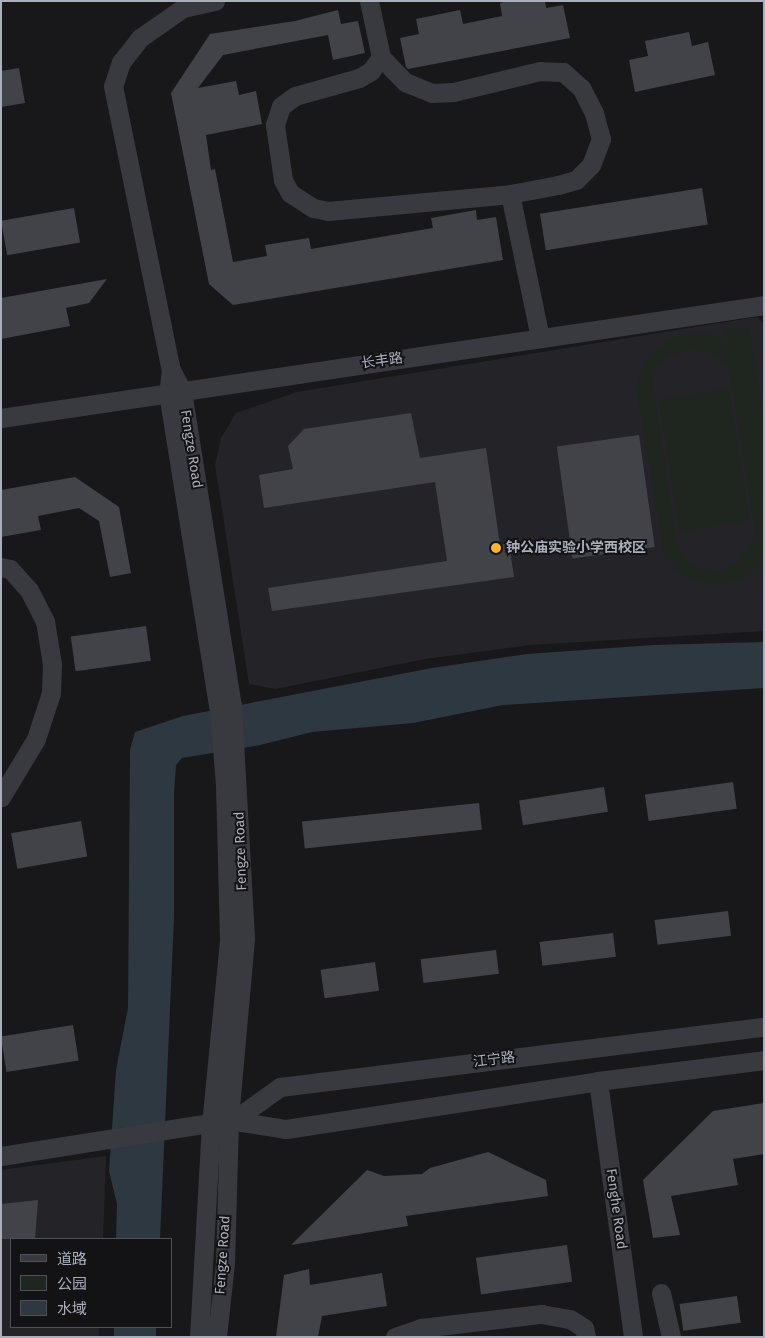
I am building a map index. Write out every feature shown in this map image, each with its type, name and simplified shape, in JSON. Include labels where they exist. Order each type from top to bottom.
[{"type":"street","name":"Fengze Road","points":[[199,1337],[245,939],[238,792],[175,392],[114,86],[121,62],[140,38],[183,8],[215,1]]},
{"type":"street","points":[[369,1],[381,57],[405,82],[432,93],[454,92],[540,71],[563,72],[581,88],[594,113],[601,139],[591,165],[576,180],[510,194],[328,211],[313,208],[290,193],[283,180],[275,125],[281,106],[295,96],[359,78],[371,71],[381,57]]},
{"type":"street","points":[[510,194],[540,338]]},
{"type":"street","name":"长丰路","points":[[1,418],[764,305]]},
{"type":"street","points":[[1,567],[10,569],[29,590],[41,613],[52,664],[51,693],[36,739],[1,797]]},
{"type":"street","name":"Fengze Road","points":[[217,1337],[225,1262],[225,1121],[230,940],[223,764],[225,707]]},
{"type":"street","name":"江宁路","points":[[225,1121],[280,1087],[764,1027]]},
{"type":"street","points":[[1,1156],[92,1140],[225,1121],[286,1129],[598,1081],[764,1060]]},
{"type":"street","name":"Fenghe Road","points":[[598,1081],[633,1337]]},
{"type":"street","points":[[661,1293],[671,1337]]},
{"type":"street","points":[[395,1337],[421,1328],[541,1314],[570,1319],[584,1328],[586,1337]]},
{"type":"shaded area","name":"钟公庙实验小学西校区","points":[[757,317],[764,324],[764,631],[530,645],[425,659],[275,689],[249,684],[215,465],[221,438],[236,413],[297,392]]},
{"type":"shaded area","points":[[106,1156],[103,1238],[10,1238],[10,1328],[99,1328],[99,1337],[1,1337],[1,1170]]},
{"type":"green space","points":[[749,327],[764,419],[764,579],[760,564],[742,580],[710,585],[681,574],[664,554],[637,389],[638,378],[650,353],[675,336],[702,332],[725,340],[724,331]],"holes":[[[691,349],[714,354],[726,365],[730,376],[756,537],[736,564],[715,572],[692,565],[677,545],[653,378],[659,364],[672,355]]]},
{"type":"green space","points":[[729,389],[750,520],[680,531],[659,400]]},
{"type":"water","points":[[764,642],[764,688],[503,705],[413,723],[312,732],[260,745],[182,758],[176,765],[174,794],[174,917],[160,1238],[116,1238],[117,1204],[109,1171],[116,1070],[128,1008],[130,750],[135,732],[183,716],[432,668],[527,654],[653,645]]},
{"type":"water","points":[[114,1328],[156,1328],[156,1337],[114,1337]]},
{"type":"building","points":[[508,1],[545,1],[546,8],[563,5],[570,38],[408,69],[406,67],[400,38],[419,34],[416,19],[460,10],[463,24],[502,16],[500,3]]},
{"type":"building","points":[[338,10],[341,24],[358,21],[365,53],[333,60],[328,35],[223,55],[198,88],[236,81],[239,95],[256,91],[262,124],[206,135],[211,170],[215,169],[233,262],[267,256],[265,245],[309,238],[311,249],[433,228],[431,218],[476,210],[477,220],[496,217],[503,260],[233,305],[209,284],[171,93],[210,34],[295,21]]},
{"type":"building","points":[[689,32],[692,46],[708,42],[715,75],[635,92],[629,60],[648,56],[645,41]]},
{"type":"building","points":[[19,68],[25,103],[1,107],[1,71]]},
{"type":"building","points":[[702,188],[708,225],[546,250],[540,214]]},
{"type":"building","points":[[74,208],[80,242],[7,255],[1,221]]},
{"type":"building","points":[[107,279],[89,303],[66,308],[70,326],[1,339],[1,298]]},
{"type":"building","points":[[411,413],[420,458],[486,448],[500,545],[509,543],[514,577],[272,611],[268,588],[447,561],[435,482],[264,508],[259,475],[293,469],[288,446],[304,429]]},
{"type":"building","points":[[639,435],[655,547],[573,558],[557,447]]},
{"type":"building","points":[[75,477],[119,507],[131,573],[110,577],[99,521],[79,508],[38,516],[41,530],[1,537],[1,490]]},
{"type":"building","points":[[146,626],[151,661],[76,671],[71,637]]},
{"type":"building","points":[[733,782],[737,809],[649,821],[645,794]]},
{"type":"building","points":[[604,787],[608,812],[523,825],[519,800]]},
{"type":"building","points":[[479,803],[482,830],[305,848],[302,822]]},
{"type":"building","points":[[81,821],[87,856],[17,869],[11,833]]},
{"type":"building","points":[[728,911],[731,936],[658,945],[655,920]]},
{"type":"building","points":[[613,933],[616,957],[542,966],[540,942]]},
{"type":"building","points":[[496,950],[499,974],[423,983],[421,959]]},
{"type":"building","points":[[375,962],[379,991],[325,998],[321,970]]},
{"type":"building","points":[[73,1025],[79,1061],[7,1072],[1,1036]]},
{"type":"building","points":[[764,1103],[764,1154],[733,1159],[738,1185],[671,1196],[680,1235],[653,1238],[643,1180],[713,1111]]},
{"type":"building","points":[[488,1152],[546,1180],[548,1196],[406,1216],[408,1226],[291,1245],[367,1170],[384,1176],[422,1174],[430,1168]]},
{"type":"building","points":[[38,1200],[35,1238],[1,1239],[1,1204]]},
{"type":"building","points":[[567,1245],[572,1282],[481,1294],[476,1258]]},
{"type":"building","points":[[309,1269],[310,1285],[382,1273],[387,1306],[322,1316],[318,1337],[276,1337],[284,1275]]},
{"type":"building","points":[[737,1296],[741,1323],[683,1331],[680,1304]]},
{"type":"place","name":"钟公庙实验小学西校区","points":[[496,548]]}]
